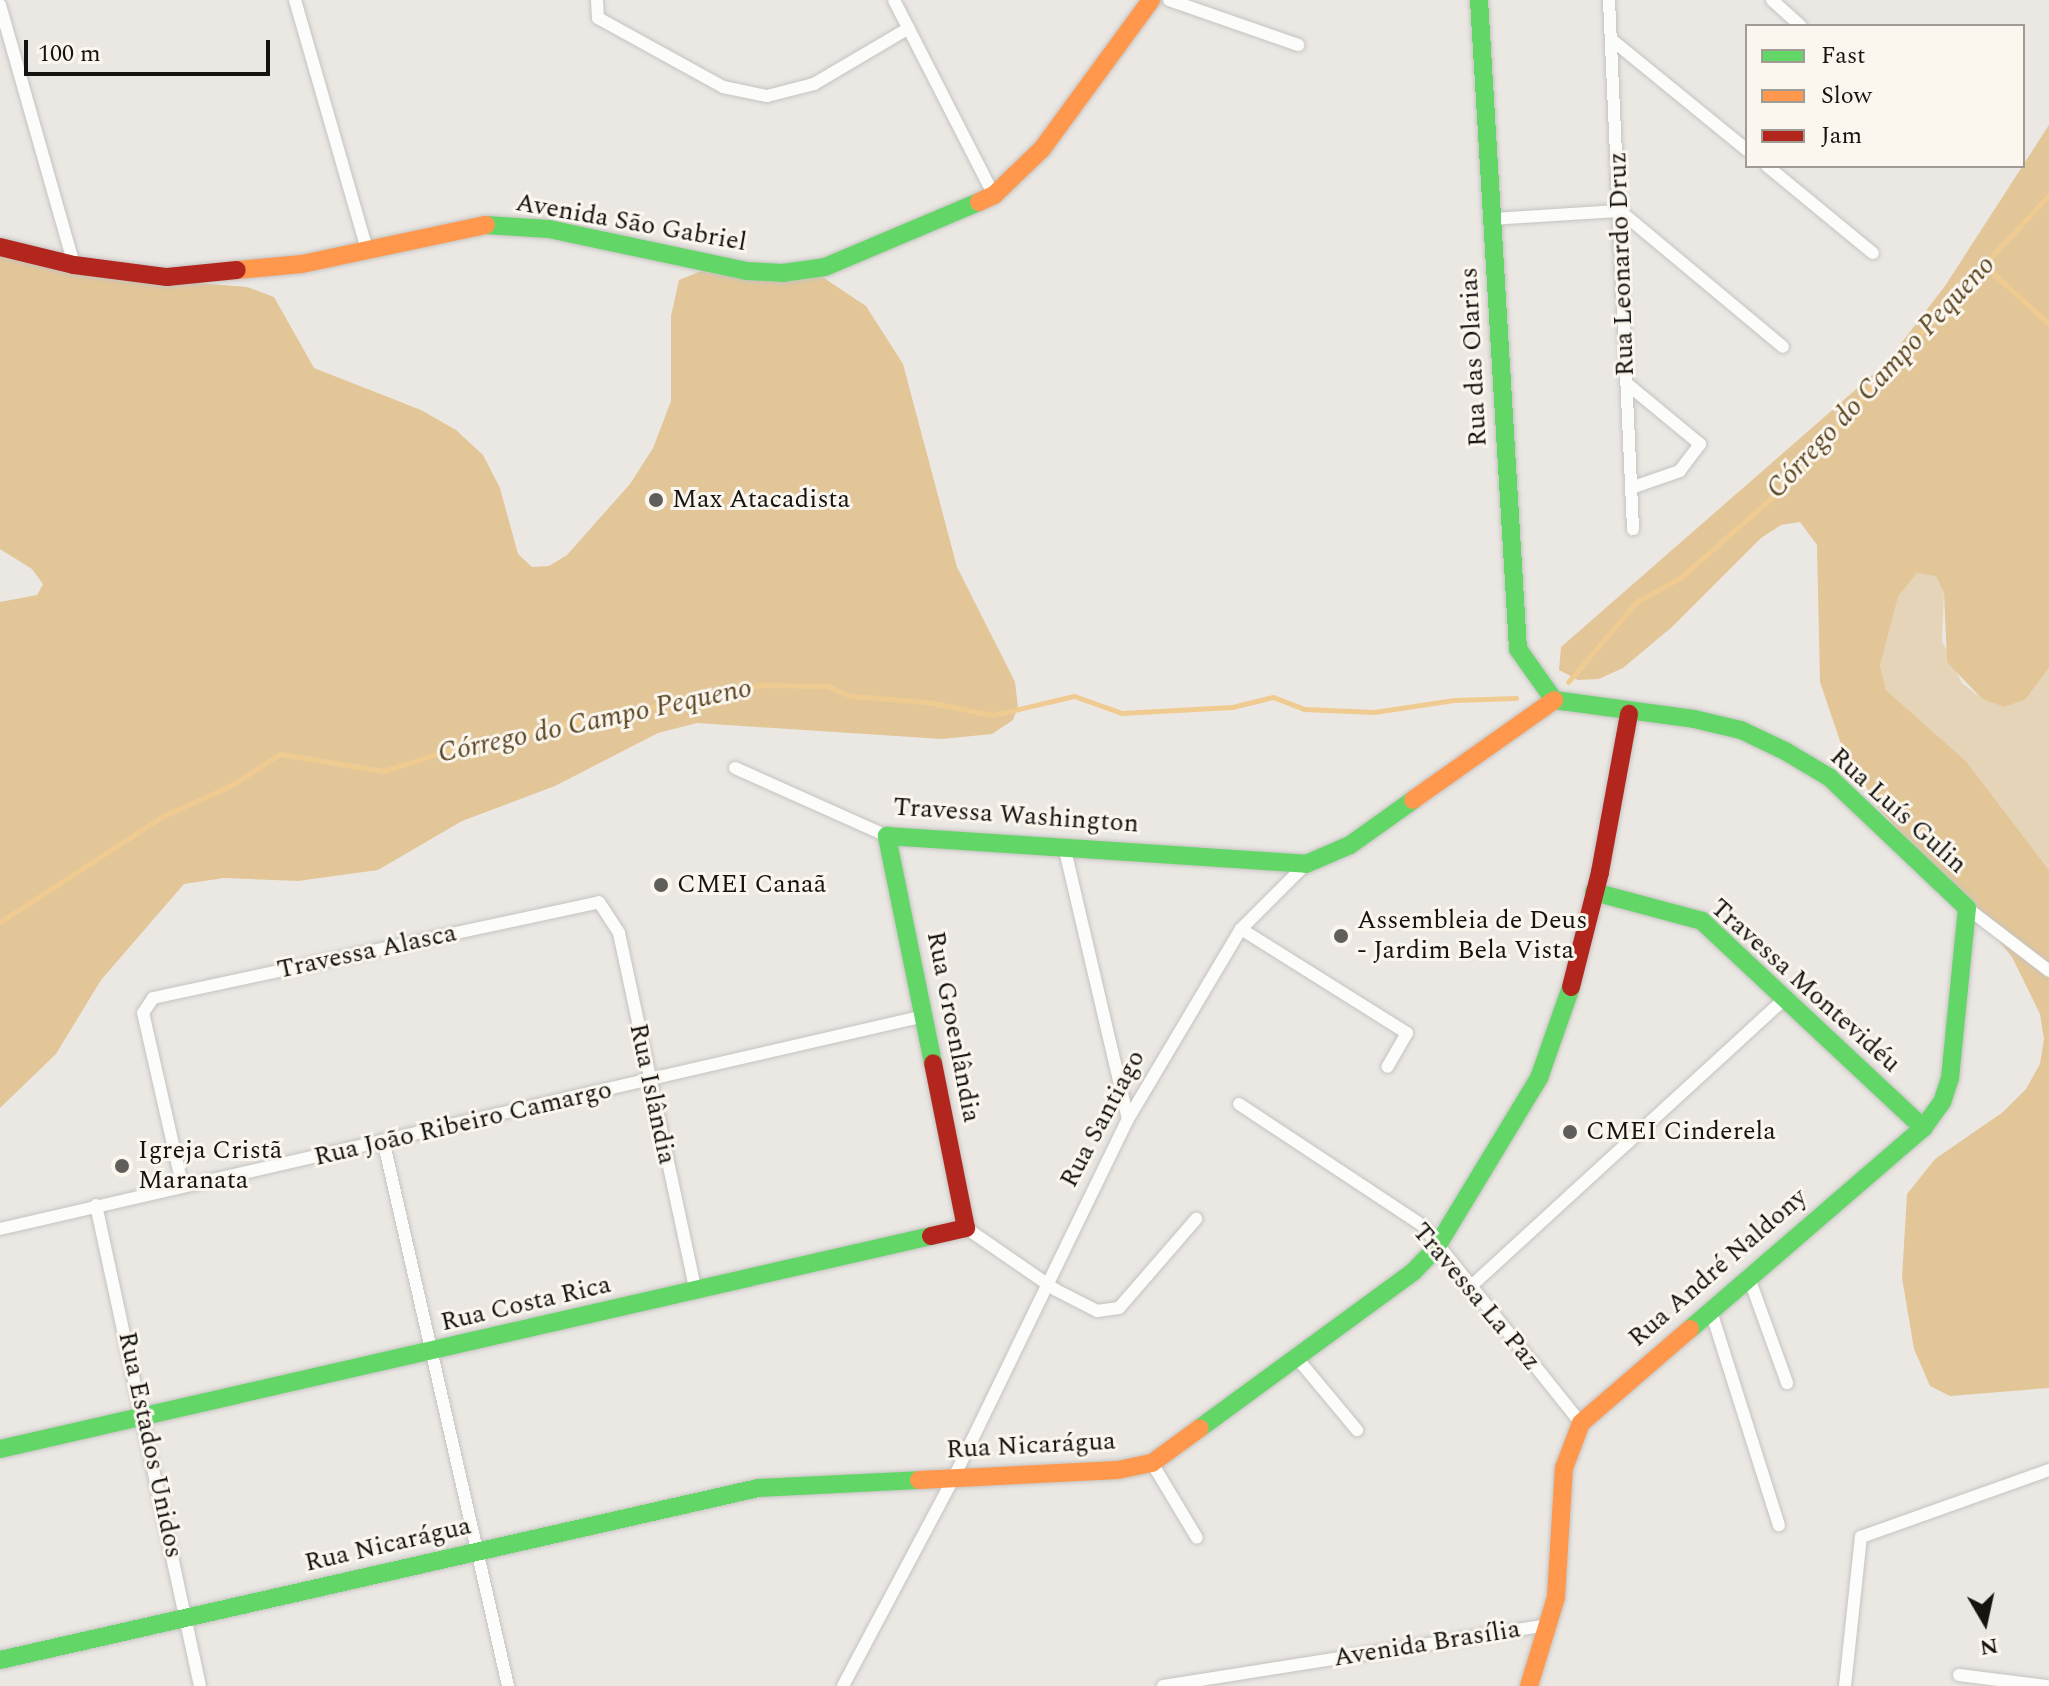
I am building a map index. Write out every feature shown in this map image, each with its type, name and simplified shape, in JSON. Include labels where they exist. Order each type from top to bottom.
[{"type":"street","points":[[295,0],[367,249]]},
{"type":"street","name":"Avenida São Gabriel","points":[[0,247],[74,265],[182,276],[302,264],[491,224],[549,229],[731,268],[782,273],[825,267],[873,250],[994,195],[1042,149],[1151,0]]},
{"type":"street","points":[[1169,0],[1298,45]]},
{"type":"street","name":"Rua das Olarias","points":[[1479,0],[1518,649],[1554,700]]},
{"type":"street","name":"Rua Leonardo Druz","points":[[1609,0],[1633,529]]},
{"type":"street","points":[[1772,0],[1799,24]]},
{"type":"street","points":[[596,2],[598,18],[723,87],[767,96],[814,84],[909,28]]},
{"type":"street","points":[[900,2],[909,28],[994,195]]},
{"type":"street","points":[[0,5],[74,265]]},
{"type":"street","points":[[1612,40],[1745,148]]},
{"type":"street","points":[[1769,168],[1873,253]]},
{"type":"street","points":[[1492,219],[1620,211],[1783,347]]},
{"type":"street","points":[[1626,383],[1700,444],[1680,471],[1631,488]]},
{"type":"street","name":"Rua Luís Gulin","points":[[1554,700],[1629,714],[1694,719],[1741,730],[1785,751],[1829,777],[1967,908],[2049,971]]},
{"type":"street","name":"Rua Santiago","points":[[843,1686],[955,1475],[1128,1119],[1241,929],[1306,864],[1350,845],[1554,700]]},
{"type":"street","name":"Rua Nicarágua","points":[[0,1660],[758,1488],[955,1475],[1118,1470],[1152,1463],[1413,1272],[1436,1248],[1539,1078],[1561,1025],[1594,892],[1629,714]]},
{"type":"street","name":"Travessa Washington","points":[[735,768],[887,836],[1306,864]]},
{"type":"street","name":"Rua Groenlândia","points":[[887,836],[966,1228]]},
{"type":"street","points":[[1064,846],[1128,1119]]},
{"type":"street","name":"Travessa Montevidéu","points":[[1594,892],[1702,921],[1787,997],[1923,1128]]},
{"type":"street","name":"Travessa Alasca","points":[[182,1184],[143,1013],[153,998],[599,902]]},
{"type":"street","name":"Rua Islândia","points":[[599,902],[619,933],[648,1083],[696,1292]]},
{"type":"street","name":"Rua André Naldony","points":[[1531,1685],[1556,1597],[1564,1468],[1581,1423],[1748,1275],[1923,1128],[1942,1102],[1950,1078],[1967,908]]},
{"type":"street","points":[[1241,929],[1407,1033],[1387,1067]]},
{"type":"street","points":[[1469,1288],[1787,997]]},
{"type":"street","name":"Rua João Ribeiro Camargo","points":[[0,1229],[182,1184],[384,1144],[924,1016]]},
{"type":"street","name":"Travessa La Paz","points":[[1239,1104],[1423,1226],[1436,1248],[1581,1423]]},
{"type":"street","points":[[384,1144],[435,1352],[508,1686]]},
{"type":"street","name":"Rua Estados Unidos","points":[[96,1205],[144,1414],[200,1686]]},
{"type":"street","points":[[966,1228],[1048,1284],[1097,1311],[1119,1308],[1196,1219]]},
{"type":"street","name":"Rua Costa Rica","points":[[0,1449],[144,1414],[435,1352],[966,1228]]},
{"type":"street","points":[[1748,1275],[1787,1383]]},
{"type":"street","points":[[1710,1308],[1779,1525]]},
{"type":"street","points":[[1297,1358],[1357,1430]]},
{"type":"street","points":[[1152,1463],[1197,1538]]},
{"type":"street","points":[[1845,1686],[1861,1537],[2049,1470]]},
{"type":"street","name":"Avenida Brasília","points":[[1163,1686],[1549,1625]]},
{"type":"street","points":[[1959,1675],[2046,1686]]},
{"type":"shaded area","points":[[2049,125],[2049,668],[2025,700],[2004,707],[1982,699],[1947,662],[1944,593],[1936,576],[1917,573],[1898,597],[1880,665],[1886,690],[1966,761],[2049,870],[2049,1388],[1950,1396],[1930,1386],[1914,1349],[1902,1278],[1907,1194],[1935,1159],[2003,1112],[2026,1089],[2040,1064],[2044,1039],[2040,1014],[2012,957],[1965,899],[1880,810],[1843,750],[1820,682],[1817,545],[1800,522],[1781,525],[1761,538],[1672,627],[1623,668],[1599,679],[1578,680],[1559,670],[1561,647],[1886,363],[1945,286],[2021,168],[2025,168],[2025,162]]},
{"type":"shaded area","points":[[0,251],[185,282],[247,287],[274,297],[314,368],[421,410],[456,430],[483,455],[500,488],[518,554],[532,567],[549,566],[567,555],[630,484],[653,448],[671,401],[671,316],[679,280],[701,271],[757,267],[815,272],[866,306],[903,364],[957,567],[1015,682],[1018,707],[1013,720],[992,734],[942,739],[697,723],[658,733],[555,786],[462,821],[378,870],[298,881],[224,878],[184,884],[101,980],[56,1054],[0,1108],[0,602],[37,595],[43,584],[32,569],[0,549]]},
{"type":"shaded area","points":[[1917,573],[1936,575],[1944,593],[1942,641],[1962,683],[1982,699],[2004,707],[2025,700],[2049,668],[2049,870],[1966,761],[1886,690],[1880,665],[1883,639],[1898,597]]},
{"type":"waterway","name":"Córrego do Campo Pequeno","points":[[1568,682],[1636,602],[1680,578],[1792,480],[1891,364],[2049,195]]},
{"type":"waterway","points":[[1984,265],[2049,324]]},
{"type":"waterway","name":"Córrego do Campo Pequeno","points":[[0,922],[165,815],[230,786],[280,754],[383,771],[465,745],[759,685],[827,686],[850,696],[928,702],[993,715],[1074,696],[1122,713],[1232,707],[1273,697],[1304,709],[1374,712],[1454,700],[1516,698]]},
{"type":"traffic: fast","points":[[1479,0],[1518,649],[1554,700]]},
{"type":"traffic: fast","points":[[486,225],[549,229],[746,271],[782,273],[825,267],[979,202]]},
{"type":"traffic: fast","points":[[1554,700],[1694,719],[1741,730],[1785,751],[1829,777],[1967,908],[1950,1078],[1942,1102],[1923,1128],[1690,1329]]},
{"type":"traffic: fast","points":[[933,1063],[887,836],[1306,864],[1350,845],[1413,800]]},
{"type":"traffic: fast","points":[[1594,892],[1702,921],[1923,1128]]},
{"type":"traffic: fast","points":[[1200,1428],[1413,1272],[1436,1248],[1539,1078],[1571,987]]},
{"type":"traffic: fast","points":[[0,1449],[931,1236]]},
{"type":"traffic: fast","points":[[0,1660],[758,1488],[919,1480]]},
{"type":"traffic: slow","points":[[979,202],[994,195],[1042,149],[1151,0]]},
{"type":"traffic: slow","points":[[237,270],[302,264],[486,225]]},
{"type":"traffic: slow","points":[[1413,800],[1554,700]]},
{"type":"traffic: slow","points":[[1529,1686],[1556,1597],[1564,1468],[1581,1423],[1690,1329]]},
{"type":"traffic: slow","points":[[919,1480],[1118,1470],[1152,1463],[1200,1428]]},
{"type":"traffic: jam","points":[[0,247],[74,265],[167,277],[237,270]]},
{"type":"traffic: jam","points":[[1571,987],[1600,872],[1629,714]]},
{"type":"traffic: jam","points":[[931,1236],[966,1228],[933,1063]]},
{"type":"place","name":"Max Atacadista","points":[[656,500]]},
{"type":"place","name":"CMEI Canaã","points":[[661,885]]},
{"type":"place","name":"Assembleia de Deus - Jardim Bela Vista","points":[[1341,936]]},
{"type":"place","name":"CMEI Cinderela","points":[[1570,1132]]},
{"type":"place","name":"Igreja Cristã Maranata","points":[[122,1166]]}]
